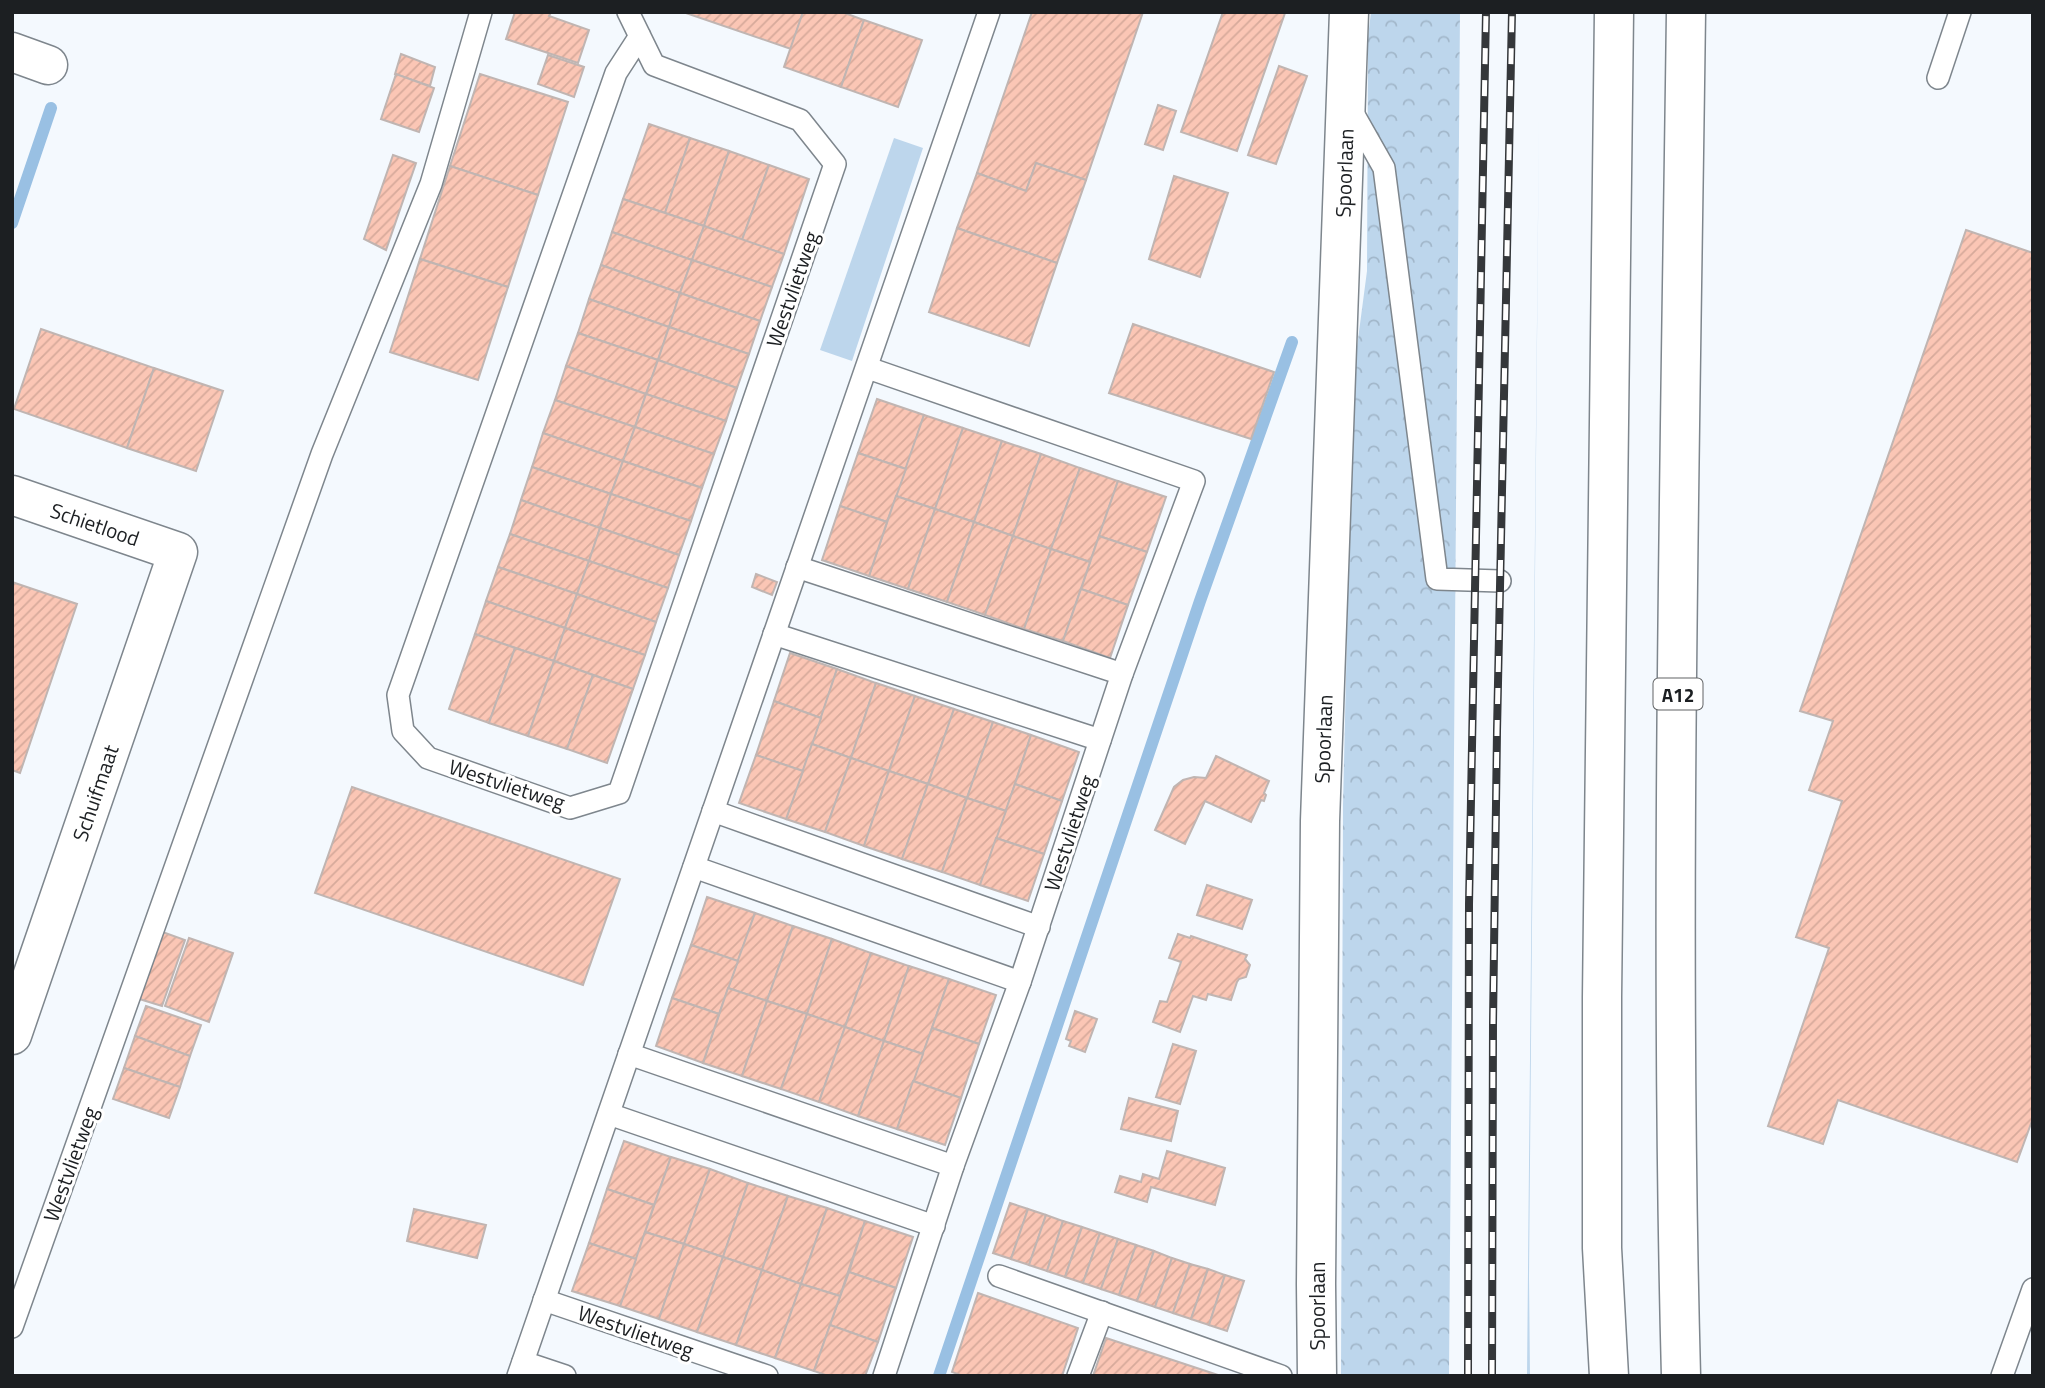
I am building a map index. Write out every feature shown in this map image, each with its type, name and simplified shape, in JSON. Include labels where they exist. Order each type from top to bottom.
[{"type":"main road","name":"Spoorlaan","points":[[1317,1376],[1320,821],[1349,12]]},
{"type":"main road","points":[[1609,1376],[1601,1195],[1614,12]]},
{"type":"main road","name":"A12","points":[[1681,1376],[1676,1107],[1676,898],[1686,12]]},
{"type":"main road","points":[[12,52],[48,65]]},
{"type":"main road","name":"Schietlood","points":[[12,495],[178,552]]},
{"type":"main road","name":"Schuifmaat","points":[[12,1035],[178,552]]},
{"type":"main road","points":[[1594,1376],[1604,1291]]},
{"type":"lane","name":"Westvlietweg","points":[[12,1327],[322,454],[431,184],[481,12]]},
{"type":"lane","name":"Westvlietweg","points":[[628,12],[640,36],[654,65],[800,120],[835,164],[619,793],[570,808],[428,758],[403,731],[398,695],[616,73],[640,36]]},
{"type":"lane","points":[[565,1376],[521,1369],[989,12]]},
{"type":"lane","points":[[1938,78],[1960,12]]},
{"type":"lane","name":"Spoorlaan","points":[[1347,103],[1384,168],[1437,579],[1500,581]]},
{"type":"lane","name":"Westvlietweg","points":[[868,368],[1194,481],[1122,674],[1039,926],[953,1166],[884,1376]]},
{"type":"lane","points":[[797,566],[1122,674]]},
{"type":"lane","points":[[775,634],[1100,740]]},
{"type":"lane","points":[[713,811],[1039,926]]},
{"type":"lane","points":[[694,867],[1020,982]]},
{"type":"lane","points":[[629,1054],[953,1166]]},
{"type":"lane","points":[[609,1114],[934,1226]]},
{"type":"lane","points":[[999,1276],[1281,1376]]},
{"type":"lane","points":[[2002,1376],[2033,1289]]},
{"type":"lane","name":"Westvlietweg","points":[[544,1300],[767,1376]]},
{"type":"lane","points":[[1077,1376],[1102,1312]]},
{"type":"green space","points":[[1371,12],[1460,12],[1449,1376],[1341,1376],[1343,805],[1353,377],[1367,271],[1368,37]]},
{"type":"green space","points":[[1539,110],[1530,1376],[1527,1376]]},
{"type":"green space","points":[[894,138],[923,148],[852,361],[820,350]]},
{"type":"building","points":[[515,12],[551,12],[549,16],[589,30],[578,63],[506,39]]},
{"type":"building","points":[[683,12],[803,12],[791,49]]},
{"type":"building","points":[[803,12],[842,12],[864,20],[841,87],[784,67]]},
{"type":"building","points":[[1032,12],[1143,12],[1086,180],[1036,163],[1026,191],[977,173]]},
{"type":"building","points":[[1223,12],[1285,13],[1237,151],[1181,132]]},
{"type":"building","points":[[864,20],[922,40],[898,107],[841,87]]},
{"type":"building","points":[[401,54],[435,67],[430,86],[395,74]]},
{"type":"building","points":[[548,55],[584,67],[574,97],[538,84]]},
{"type":"building","points":[[1279,66],[1307,76],[1276,164],[1248,155]]},
{"type":"building","points":[[396,74],[434,88],[419,132],[381,119]]},
{"type":"building","points":[[480,74],[568,102],[538,195],[450,166]]},
{"type":"building","points":[[1158,105],[1176,111],[1163,150],[1145,144]]},
{"type":"building","points":[[649,124],[690,138],[665,213],[623,199]]},
{"type":"building","points":[[690,138],[729,151],[704,226],[665,213]]},
{"type":"building","points":[[729,151],[769,165],[742,240],[704,226]]},
{"type":"building","points":[[393,155],[416,163],[386,250],[364,239]]},
{"type":"building","points":[[1036,163],[1086,180],[1057,263],[957,228],[977,173],[1026,191]]},
{"type":"building","points":[[769,165],[809,179],[784,254],[742,240]]},
{"type":"building","points":[[450,166],[538,195],[508,287],[420,259]]},
{"type":"building","points":[[1174,176],[1228,193],[1200,277],[1149,259]]},
{"type":"building","points":[[623,199],[704,226],[692,260],[612,232]]},
{"type":"building","points":[[704,226],[784,254],[772,287],[692,260]]},
{"type":"building","points":[[957,228],[1057,263],[1029,346],[929,312]]},
{"type":"building","points":[[1966,230],[2033,253],[2033,1118],[2017,1162],[1838,1100],[1823,1144],[1768,1126],[1829,948],[1796,937],[1842,801],[1809,790],[1833,721],[1800,711]]},
{"type":"building","points":[[612,232],[692,260],[680,293],[601,265]]},
{"type":"building","points":[[420,259],[508,287],[478,380],[390,352]]},
{"type":"building","points":[[692,260],[772,287],[760,321],[680,293]]},
{"type":"building","points":[[601,265],[680,293],[669,327],[589,299]]},
{"type":"building","points":[[680,293],[760,321],[749,354],[669,327]]},
{"type":"building","points":[[589,299],[669,327],[658,360],[578,333]]},
{"type":"building","points":[[1133,324],[1274,372],[1251,439],[1109,393]]},
{"type":"building","points":[[669,327],[749,354],[737,388],[658,360]]},
{"type":"building","points":[[41,329],[154,368],[127,448],[14,409]]},
{"type":"building","points":[[578,333],[658,360],[646,394],[566,366]]},
{"type":"building","points":[[658,360],[737,388],[726,421],[646,394]]},
{"type":"building","points":[[566,366],[646,394],[635,427],[555,400]]},
{"type":"building","points":[[154,368],[223,391],[196,471],[127,448]]},
{"type":"building","points":[[646,394],[726,421],[714,454],[635,427]]},
{"type":"building","points":[[877,399],[924,415],[906,469],[858,453]]},
{"type":"building","points":[[555,400],[635,427],[623,461],[543,433]]},
{"type":"building","points":[[924,415],[963,428],[935,509],[896,496]]},
{"type":"building","points":[[635,427],[714,454],[702,488],[623,461]]},
{"type":"building","points":[[963,428],[1002,441],[974,522],[935,509]]},
{"type":"building","points":[[543,433],[623,461],[611,494],[532,467]]},
{"type":"building","points":[[1002,441],[1041,454],[1013,536],[974,522]]},
{"type":"building","points":[[858,453],[906,469],[887,522],[840,506]]},
{"type":"building","points":[[1041,454],[1080,468],[1051,549],[1013,536]]},
{"type":"building","points":[[623,461],[702,488],[691,521],[611,494]]},
{"type":"building","points":[[532,467],[611,494],[600,528],[521,500]]},
{"type":"building","points":[[1080,468],[1118,481],[1090,562],[1051,549]]},
{"type":"building","points":[[1118,481],[1166,497],[1147,552],[1099,536]]},
{"type":"building","points":[[611,494],[691,521],[679,555],[600,528]]},
{"type":"building","points":[[896,496],[935,509],[908,589],[869,576]]},
{"type":"building","points":[[521,500],[600,528],[589,561],[510,534]]},
{"type":"building","points":[[840,506],[887,522],[869,576],[822,560]]},
{"type":"building","points":[[935,509],[974,522],[947,602],[908,589]]},
{"type":"building","points":[[974,522],[1013,536],[985,615],[947,602]]},
{"type":"building","points":[[600,528],[679,555],[668,588],[589,561]]},
{"type":"building","points":[[510,534],[589,561],[577,594],[498,567]]},
{"type":"building","points":[[1013,536],[1051,549],[1024,629],[985,615]]},
{"type":"building","points":[[1099,536],[1147,552],[1128,605],[1081,589]]},
{"type":"building","points":[[1051,549],[1090,562],[1063,641],[1024,629]]},
{"type":"building","points":[[589,561],[668,588],[656,622],[577,594]]},
{"type":"building","points":[[498,567],[577,594],[565,628],[486,601]]},
{"type":"building","points":[[756,574],[777,582],[772,595],[752,587]]},
{"type":"building","points":[[12,582],[77,604],[20,773],[12,770]]},
{"type":"building","points":[[1081,589],[1128,605],[1110,658],[1063,641]]},
{"type":"building","points":[[577,594],[656,622],[645,655],[565,628]]},
{"type":"building","points":[[486,601],[565,628],[554,661],[475,634]]},
{"type":"building","points":[[565,628],[645,655],[633,689],[554,661]]},
{"type":"building","points":[[475,634],[515,648],[489,723],[449,709]]},
{"type":"building","points":[[515,648],[554,661],[528,736],[489,723]]},
{"type":"building","points":[[790,653],[837,669],[821,718],[774,701]]},
{"type":"building","points":[[554,661],[593,675],[567,749],[528,736]]},
{"type":"building","points":[[837,669],[876,683],[851,758],[812,744]]},
{"type":"building","points":[[593,675],[633,689],[607,763],[567,749]]},
{"type":"building","points":[[876,683],[915,696],[889,771],[851,758]]},
{"type":"building","points":[[915,696],[954,709],[928,784],[889,771]]},
{"type":"building","points":[[774,701],[821,718],[803,771],[756,755]]},
{"type":"building","points":[[954,709],[993,722],[967,798],[928,784]]},
{"type":"building","points":[[993,722],[1031,735],[1006,811],[967,798]]},
{"type":"building","points":[[1031,735],[1079,752],[1062,801],[1015,784]]},
{"type":"building","points":[[812,744],[851,758],[825,832],[786,819]]},
{"type":"building","points":[[756,755],[803,771],[786,819],[739,803]]},
{"type":"building","points":[[1216,756],[1269,781],[1264,801],[1261,800],[1251,822],[1205,801],[1185,844],[1155,830],[1174,787],[1183,780],[1206,778]]},
{"type":"building","points":[[851,758],[889,771],[864,846],[825,832]]},
{"type":"building","points":[[889,771],[928,784],[902,859],[864,846]]},
{"type":"building","points":[[928,784],[967,798],[942,872],[902,859]]},
{"type":"building","points":[[1015,784],[1062,801],[1044,854],[996,838]]},
{"type":"building","points":[[352,787],[620,879],[583,985],[315,893]]},
{"type":"building","points":[[967,798],[1006,811],[980,885],[942,872]]},
{"type":"building","points":[[996,838],[1044,854],[1028,901],[980,885]]},
{"type":"building","points":[[1207,885],[1252,900],[1242,929],[1197,915]]},
{"type":"building","points":[[707,897],[755,913],[738,961],[691,945]]},
{"type":"building","points":[[755,913],[793,926],[767,1001],[728,988]]},
{"type":"building","points":[[793,926],[832,939],[807,1014],[767,1001]]},
{"type":"building","points":[[157,930],[185,940],[162,1006],[133,997]]},
{"type":"building","points":[[1178,934],[1247,955],[1245,959],[1250,965],[1246,977],[1237,982],[1231,1000],[1208,994],[1206,1000],[1193,996],[1180,1032],[1153,1022],[1160,1001],[1167,1002],[1181,962],[1169,958]]},
{"type":"building","points":[[189,938],[233,953],[209,1022],[165,1006]]},
{"type":"building","points":[[832,939],[871,953],[845,1027],[807,1014]]},
{"type":"building","points":[[691,945],[738,961],[719,1014],[672,998]]},
{"type":"building","points":[[871,953],[909,966],[884,1041],[845,1027]]},
{"type":"building","points":[[909,966],[949,979],[923,1054],[884,1041]]},
{"type":"building","points":[[949,979],[996,995],[979,1044],[932,1028]]},
{"type":"building","points":[[728,988],[767,1001],[742,1076],[703,1063]]},
{"type":"building","points":[[672,998],[719,1014],[703,1063],[656,1046]]},
{"type":"building","points":[[767,1001],[807,1014],[781,1089],[742,1076]]},
{"type":"building","points":[[146,1006],[201,1025],[190,1056],[135,1036]]},
{"type":"building","points":[[1075,1011],[1097,1019],[1085,1052],[1069,1046],[1071,1041],[1066,1039]]},
{"type":"building","points":[[807,1014],[845,1027],[819,1102],[781,1089]]},
{"type":"building","points":[[845,1027],[884,1041],[858,1116],[819,1102]]},
{"type":"building","points":[[932,1028],[979,1044],[961,1098],[913,1081]]},
{"type":"building","points":[[135,1036],[190,1056],[180,1087],[124,1068]]},
{"type":"building","points":[[884,1041],[923,1054],[897,1129],[858,1116]]},
{"type":"building","points":[[1173,1044],[1196,1051],[1180,1104],[1156,1097]]},
{"type":"building","points":[[124,1068],[180,1087],[169,1118],[113,1099]]},
{"type":"building","points":[[913,1081],[961,1098],[945,1145],[897,1129]]},
{"type":"building","points":[[1129,1098],[1178,1111],[1171,1141],[1121,1129]]},
{"type":"building","points":[[624,1141],[671,1157],[654,1205],[607,1189]]},
{"type":"building","points":[[1167,1151],[1225,1168],[1215,1205],[1151,1187],[1147,1202],[1115,1192],[1120,1176],[1141,1182],[1143,1174],[1159,1179]]},
{"type":"building","points":[[671,1157],[710,1169],[684,1244],[645,1232]]},
{"type":"building","points":[[710,1169],[748,1183],[723,1257],[684,1244]]},
{"type":"building","points":[[748,1183],[788,1196],[762,1270],[723,1257]]},
{"type":"building","points":[[607,1189],[654,1205],[636,1259],[589,1243]]},
{"type":"building","points":[[788,1196],[827,1208],[801,1284],[762,1270]]},
{"type":"building","points":[[1010,1203],[1028,1209],[1011,1259],[993,1253]]},
{"type":"building","points":[[827,1208],[865,1221],[840,1296],[801,1284]]},
{"type":"building","points":[[414,1209],[486,1225],[477,1258],[407,1241]]},
{"type":"building","points":[[1028,1209],[1046,1215],[1029,1265],[1011,1259]]},
{"type":"building","points":[[1046,1215],[1063,1221],[1047,1271],[1029,1265]]},
{"type":"building","points":[[865,1221],[913,1237],[896,1288],[849,1272]]},
{"type":"building","points":[[1063,1221],[1082,1227],[1065,1277],[1047,1271]]},
{"type":"building","points":[[1082,1227],[1100,1233],[1083,1283],[1065,1277]]},
{"type":"building","points":[[645,1232],[684,1244],[659,1319],[620,1306]]},
{"type":"building","points":[[1100,1233],[1118,1239],[1101,1289],[1083,1283]]},
{"type":"building","points":[[1118,1239],[1136,1245],[1119,1295],[1101,1289]]},
{"type":"building","points":[[589,1243],[636,1259],[620,1306],[572,1291]]},
{"type":"building","points":[[684,1244],[723,1257],[697,1332],[659,1319]]},
{"type":"building","points":[[1136,1245],[1154,1251],[1137,1301],[1119,1295]]},
{"type":"building","points":[[1154,1251],[1172,1258],[1155,1307],[1137,1301]]},
{"type":"building","points":[[723,1257],[762,1270],[736,1345],[697,1332]]},
{"type":"building","points":[[1172,1258],[1190,1264],[1173,1313],[1155,1307]]},
{"type":"building","points":[[1190,1264],[1208,1269],[1191,1319],[1173,1313]]},
{"type":"building","points":[[1208,1269],[1225,1275],[1209,1325],[1191,1319]]},
{"type":"building","points":[[762,1270],[801,1284],[775,1358],[736,1345]]},
{"type":"building","points":[[849,1272],[896,1288],[878,1342],[830,1325]]},
{"type":"building","points":[[1225,1275],[1244,1281],[1227,1331],[1209,1325]]},
{"type":"building","points":[[801,1284],[840,1296],[814,1371],[775,1358]]},
{"type":"building","points":[[978,1293],[1078,1328],[1062,1376],[963,1376],[952,1372]]},
{"type":"building","points":[[830,1325],[878,1342],[865,1376],[828,1376],[814,1371]]},
{"type":"building","points":[[1106,1338],[1221,1376],[1093,1376]]},
{"type":"waterway","points":[[12,223],[51,108]]},
{"type":"waterway","points":[[939,1376],[1200,601],[1292,342]]},
{"type":"railway","points":[[1468,1376],[1469,904],[1486,12]]},
{"type":"railway","points":[[1492,1376],[1497,731],[1512,12]]}]
